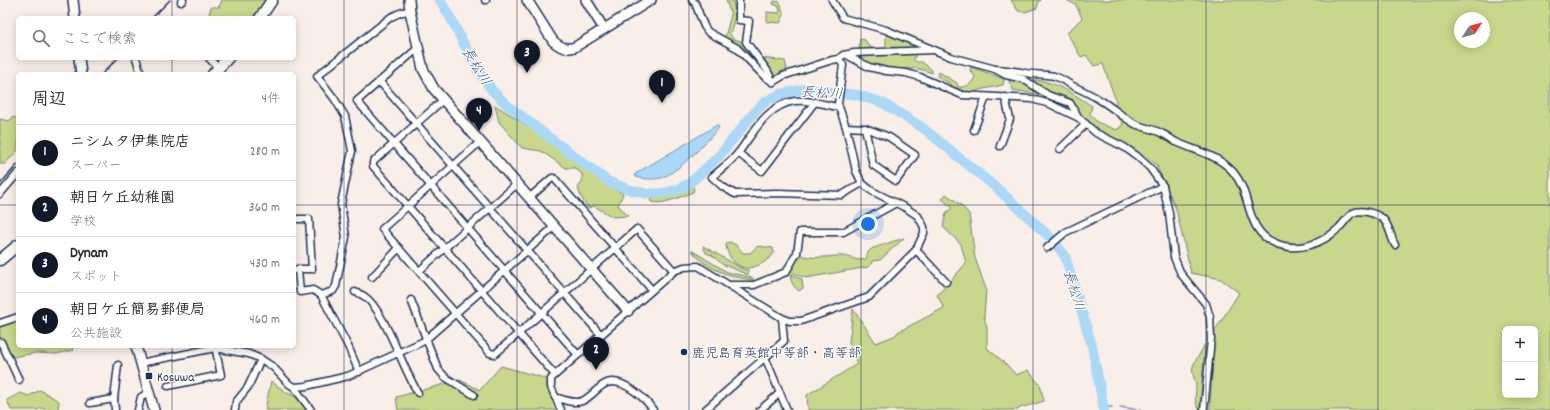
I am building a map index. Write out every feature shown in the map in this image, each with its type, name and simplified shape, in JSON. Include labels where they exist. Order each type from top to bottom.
[{"type":"main road","points":[[261,16],[272,0]]},
{"type":"main road","points":[[216,71],[226,60]]},
{"type":"main road","points":[[0,260],[16,247]]},
{"type":"street","points":[[73,0],[75,16]]},
{"type":"street","points":[[409,0],[418,48],[426,77],[443,100],[628,311]]},
{"type":"street","points":[[527,0],[553,41],[558,46],[565,48],[575,47],[651,0]]},
{"type":"street","points":[[586,0],[604,29]]},
{"type":"street","points":[[692,0],[695,3],[708,32],[737,48],[765,77],[773,82]]},
{"type":"street","points":[[739,0],[739,20],[749,21],[746,42],[767,70],[773,82]]},
{"type":"street","points":[[832,0],[843,18],[886,30],[951,57],[995,69],[1006,75],[1023,79],[1048,95],[1070,103],[1079,118]]},
{"type":"street","points":[[321,295],[333,291],[336,286],[346,237],[341,204],[352,150],[345,116],[334,98],[317,76],[391,17],[402,12],[410,11]]},
{"type":"street","points":[[418,48],[357,101],[578,355]]},
{"type":"street","points":[[773,82],[788,74],[854,53],[937,50]]},
{"type":"street","points":[[847,55],[869,66],[886,71],[913,75],[962,95],[1005,97],[1038,101],[1061,108],[1079,118],[1096,133],[1124,147],[1150,168],[1163,186],[1169,213],[1174,257],[1181,274],[1206,304],[1210,317],[1211,339],[1204,410]]},
{"type":"street","points":[[561,410],[551,387],[551,380],[555,375],[674,271],[684,267],[698,266],[782,318],[790,321],[802,321],[869,297],[875,293],[916,250],[924,233],[924,226],[918,216],[872,191],[862,183],[856,171],[846,127],[838,106],[843,65],[839,59]]},
{"type":"street","points":[[79,60],[81,72]]},
{"type":"street","points":[[137,60],[140,72]]},
{"type":"street","points":[[210,60],[216,71]]},
{"type":"street","points":[[995,69],[1009,69],[1055,76],[1100,100],[1135,124],[1163,134],[1176,142],[1200,150],[1222,161],[1234,173],[1242,186],[1251,219],[1257,229],[1265,238],[1275,243],[1288,247],[1308,246],[1326,239],[1353,214],[1360,211],[1382,218],[1388,226],[1395,245]]},
{"type":"street","points":[[379,81],[601,335]]},
{"type":"street","points":[[974,130],[986,97]]},
{"type":"street","points":[[1000,146],[1010,119],[1005,97]]},
{"type":"street","points":[[443,100],[373,162],[373,166],[555,375]]},
{"type":"street","points":[[838,106],[815,102],[795,101],[774,110],[762,120],[738,153],[712,177],[723,188],[735,194],[777,193],[842,195],[862,183]]},
{"type":"street","points":[[738,153],[762,171],[815,102]]},
{"type":"street","points":[[1060,149],[1086,124]]},
{"type":"street","points":[[846,127],[865,128],[889,137],[915,155],[896,181],[873,165],[865,128]]},
{"type":"street","points":[[480,142],[382,229],[490,353],[495,354],[638,229],[674,271]]},
{"type":"street","points":[[0,194],[16,175]]},
{"type":"street","points":[[529,198],[552,178],[554,178],[652,290]]},
{"type":"street","points":[[419,271],[517,184]]},
{"type":"street","points":[[1048,246],[1064,233],[1163,186]]},
{"type":"street","points":[[728,284],[754,286],[786,272],[798,253],[800,232],[843,232],[896,203]]},
{"type":"street","points":[[296,219],[309,219],[312,269],[296,270],[300,292],[313,290],[321,295],[348,346],[359,372]]},
{"type":"street","points":[[294,387],[306,386],[359,372],[426,339],[554,227]]},
{"type":"street","points":[[372,277],[399,248]]},
{"type":"street","points":[[916,250],[946,282]]},
{"type":"street","points":[[355,292],[363,295],[378,312],[410,381],[418,393]]},
{"type":"street","points":[[410,300],[438,369],[445,377],[474,395]]},
{"type":"street","points":[[705,410],[784,341],[782,318]]},
{"type":"street","points":[[0,323],[16,319]]},
{"type":"street","points":[[0,343],[1,342],[19,380]]},
{"type":"street","points":[[136,348],[154,410]]},
{"type":"street","points":[[140,362],[210,348]]},
{"type":"street","points":[[168,386],[221,375],[215,348]]},
{"type":"street","points":[[220,348],[249,354],[261,359],[273,367],[288,384],[294,387],[310,410]]},
{"type":"street","points":[[765,357],[786,410]]},
{"type":"street","points":[[235,410],[236,402],[248,387],[261,359]]},
{"type":"street","points":[[115,410],[114,399],[118,365]]},
{"type":"street","points":[[555,397],[574,402],[583,401],[606,383],[613,382],[634,391],[643,398],[653,410]]},
{"type":"street","points":[[138,410],[141,397],[149,392]]},
{"type":"street","points":[[760,410],[780,393]]},
{"type":"street","points":[[90,403],[114,399]]},
{"type":"green space","points":[[222,0],[265,1],[254,16],[209,16],[211,7],[219,7]]},
{"type":"green space","points":[[726,0],[732,0],[734,4],[734,21],[730,34],[733,39],[741,41],[761,66],[759,68],[738,44],[725,37],[731,15]]},
{"type":"green space","points":[[1011,0],[1041,0],[1039,1],[1037,8],[1025,12],[1018,11]]},
{"type":"green space","points":[[1066,0],[1550,0],[1550,410],[1210,410],[1214,332],[1239,293],[1221,279],[1191,273],[1176,209],[1156,164],[1120,142],[1094,129],[1081,116],[1072,99],[1047,92],[1029,80],[1038,80],[1054,84],[1062,88],[1092,106],[1090,114],[1097,122],[1116,130],[1121,127],[1123,123],[1115,114],[1116,101],[1103,64],[1094,66],[1086,55],[1081,57],[1067,33],[1082,18],[1076,5]]},
{"type":"green space","points":[[774,1],[780,2],[784,15],[780,23],[767,22],[767,12],[779,13],[780,11],[778,6],[773,4]]},
{"type":"green space","points":[[886,33],[926,48],[886,47]]},
{"type":"green space","points":[[860,39],[865,40],[870,47],[886,55],[915,54],[913,59],[917,62],[922,62],[932,70],[932,73],[920,69],[885,68],[858,59]]},
{"type":"green space","points":[[762,58],[785,61],[787,69],[779,72],[780,75],[774,79],[770,69]]},
{"type":"green space","points":[[971,67],[1004,79],[1003,85],[979,90],[974,93],[966,93],[952,89],[951,84],[937,76],[939,72],[957,83],[958,87],[964,87],[969,85],[974,79],[975,76],[970,71]]},
{"type":"green space","points":[[1008,79],[1025,83],[1047,96],[1013,90]]},
{"type":"green space","points":[[495,105],[623,194],[618,205],[628,216],[613,217],[594,206],[588,208],[581,197],[578,188],[582,182],[582,174],[575,168],[566,168],[541,151],[522,148],[499,122]]},
{"type":"green space","points":[[13,117],[16,118],[16,152],[5,164],[0,164],[0,119],[9,121]]},
{"type":"green space","points":[[691,185],[694,189],[693,192],[683,196],[659,203],[650,201],[651,199],[683,190]]},
{"type":"green space","points":[[946,194],[961,205],[969,214],[975,258],[986,289],[984,316],[987,328],[987,348],[1005,363],[1016,375],[1028,370],[1040,385],[1044,401],[1020,408],[1018,410],[808,410],[807,395],[857,364],[849,343],[853,309],[876,343],[894,336],[898,332],[944,308],[937,295],[966,263],[961,244],[943,227],[946,213],[952,208],[942,199]]},
{"type":"green space","points":[[904,238],[880,260],[872,261],[871,265],[868,267],[806,278],[793,273],[792,275],[802,279],[803,288],[799,291],[792,283],[789,272],[799,254],[810,257],[844,256],[857,260],[863,260],[866,259],[868,252],[872,249]]},
{"type":"green space","points":[[730,242],[736,245],[743,253],[750,253],[758,246],[773,248],[774,253],[768,260],[759,265],[748,268],[743,267],[734,262],[728,253],[726,243]]},
{"type":"green space","points":[[703,246],[743,269],[748,270],[748,275],[722,264],[712,255],[706,253]]},
{"type":"green space","points":[[691,250],[727,272],[753,278],[753,280],[736,277],[719,271],[697,257]]},
{"type":"green space","points":[[16,321],[16,348],[72,348],[73,350],[57,354],[36,353],[12,357],[2,338],[0,340],[0,326]]},
{"type":"green space","points":[[1205,344],[1200,410],[1196,404],[1196,385],[1193,374],[1193,366]]},
{"type":"green space","points":[[501,366],[544,378],[558,410],[398,410],[396,397],[460,380],[480,390]]},
{"type":"green space","points":[[271,381],[287,393],[295,396],[307,410],[265,410]]},
{"type":"green space","points":[[40,390],[59,401],[58,410],[46,410],[42,408],[37,410],[11,410],[7,400],[20,393],[29,396]]},
{"type":"water","points":[[717,125],[719,128],[676,170],[661,178],[645,179],[636,177],[635,174]]},
{"type":"waterway","name":"長松川","points":[[440,0],[477,69],[492,90],[507,105],[609,182],[647,194],[677,190],[690,183],[719,156],[753,114],[766,101],[781,94],[805,89],[858,95],[883,103],[923,128],[999,190],[1052,239],[1065,256],[1092,346],[1104,410]]},
{"type":"waterway","points":[[1104,407],[1112,407]]},
{"type":"waterway","points":[[1120,407],[1140,410]]},
{"type":"railway","points":[[154,16],[170,0]]},
{"type":"railway","points":[[104,72],[116,60]]},
{"type":"railway","points":[[0,184],[16,166]]},
{"type":"place","name":"Dynam","points":[[527,73]]},
{"type":"place","name":"ニシムタ伊集院店","points":[[662,103]]},
{"type":"place","name":"朝日ケ丘簡易郵便局","points":[[479,131]]},
{"type":"place","name":"鹿児島育英館中等部・高等部","points":[[684,352]]},
{"type":"place","name":"朝日ケ丘幼稚園","points":[[596,370]]},
{"type":"place","name":"Kosuwa","points":[[149,376]]}]
